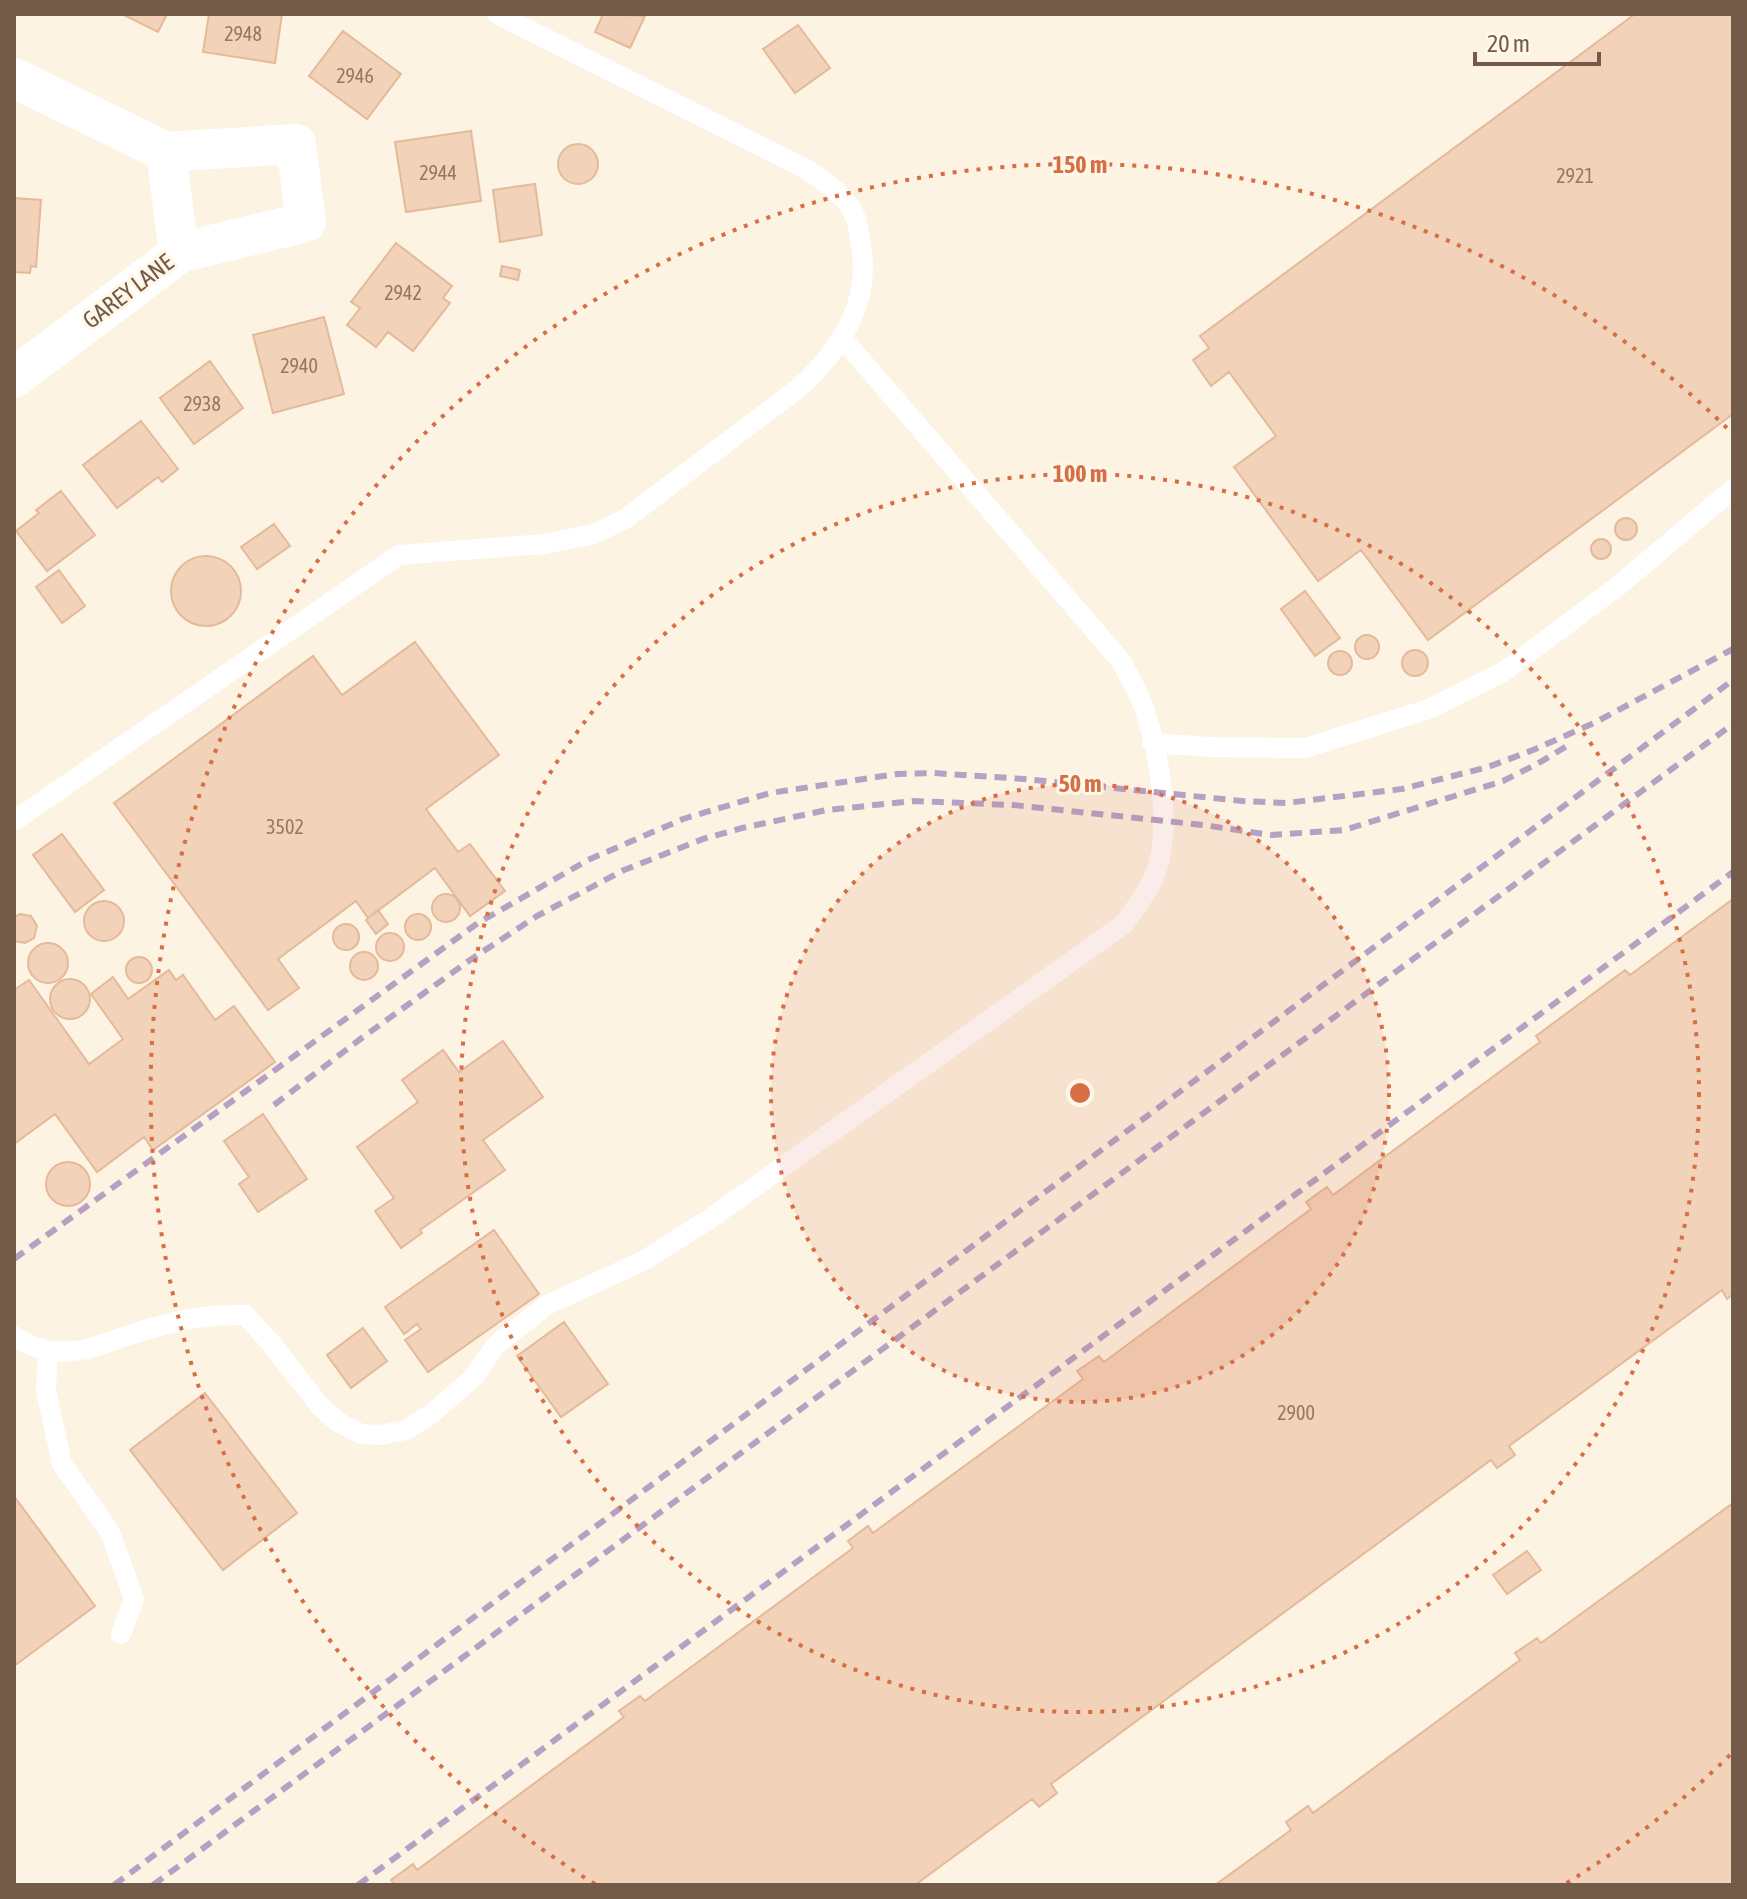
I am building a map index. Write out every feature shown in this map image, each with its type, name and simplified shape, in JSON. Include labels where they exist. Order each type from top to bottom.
[{"type":"street","points":[[14,78],[166,152],[296,144],[306,222],[179,253]]},
{"type":"street","name":"GAREY LANE","points":[[14,378],[179,253],[166,152]]},
{"type":"lane","points":[[14,821],[399,555],[544,544],[594,534],[625,519],[800,387],[826,363],[849,327],[863,286],[862,250],[855,216],[836,190],[806,169],[497,14]]},
{"type":"lane","points":[[14,1336],[48,1351],[84,1351],[149,1328],[213,1314],[245,1315],[320,1406],[338,1422],[361,1434],[380,1435],[406,1430],[431,1414],[473,1378],[496,1345],[547,1305],[643,1261],[708,1220],[1124,924],[1140,903],[1155,874],[1163,840],[1162,793],[1145,710],[1121,661],[842,338]]},
{"type":"lane","points":[[1152,743],[1305,748],[1429,709],[1503,672],[1618,586],[1733,489]]},
{"type":"lane","points":[[48,1351],[46,1390],[62,1464],[110,1532],[134,1599],[121,1634]]},
{"type":"building","points":[[122,14],[167,14],[158,32]]},
{"type":"building","points":[[209,14],[282,14],[275,63],[203,52]]},
{"type":"building","points":[[603,14],[645,16],[630,48],[595,32]]},
{"type":"building","points":[[1635,14],[1733,14],[1733,414],[1428,640],[1361,550],[1318,581],[1234,467],[1276,436],[1229,372],[1211,386],[1193,360],[1209,348],[1200,336]]},
{"type":"building","points":[[798,25],[830,68],[795,93],[763,49]]},
{"type":"building","points":[[343,31],[401,74],[367,119],[309,76]]},
{"type":"building","points":[[471,131],[481,201],[406,212],[395,142]]},
{"type":"building","points":[[578,144],[592,150],[598,164],[592,178],[578,184],[564,178],[558,164],[564,150]]},
{"type":"building","points":[[535,184],[542,235],[500,242],[493,190]]},
{"type":"building","points":[[14,198],[41,200],[36,267],[31,266],[30,273],[14,272]]},
{"type":"building","points":[[396,243],[452,286],[443,298],[450,303],[413,351],[388,332],[376,347],[347,325],[360,308],[351,302]]},
{"type":"building","points":[[502,266],[520,270],[518,280],[500,276]]},
{"type":"building","points":[[324,317],[344,394],[273,413],[253,335]]},
{"type":"building","points":[[210,361],[243,408],[194,444],[160,398]]},
{"type":"building","points":[[141,421],[178,469],[162,482],[158,477],[117,508],[83,465]]},
{"type":"building","points":[[61,491],[95,535],[47,571],[16,531],[39,513],[36,510]]},
{"type":"building","points":[[1626,518],[1637,529],[1626,540],[1615,529]]},
{"type":"building","points":[[274,524],[290,546],[257,569],[241,547]]},
{"type":"building","points":[[1601,539],[1608,542],[1611,549],[1608,556],[1601,559],[1594,556],[1591,549],[1594,542]]},
{"type":"building","points":[[206,556],[231,566],[241,591],[231,616],[206,626],[181,616],[171,591],[181,566]]},
{"type":"building","points":[[59,570],[85,606],[62,623],[36,587]]},
{"type":"building","points":[[1305,591],[1340,638],[1315,656],[1281,609]]},
{"type":"building","points":[[1367,635],[1378,642],[1379,647],[1372,658],[1367,659],[1356,652],[1355,647],[1362,636]]},
{"type":"building","points":[[415,642],[499,755],[426,809],[458,852],[470,844],[505,891],[470,916],[435,868],[368,918],[356,901],[278,959],[299,988],[268,1010],[114,803],[313,656],[342,695]]},
{"type":"building","points":[[1415,650],[1424,654],[1428,663],[1424,672],[1415,676],[1406,672],[1402,663],[1406,654]]},
{"type":"building","points":[[1340,651],[1349,654],[1352,663],[1349,672],[1340,675],[1331,672],[1328,663],[1331,654]]},
{"type":"building","points":[[62,834],[104,890],[75,912],[33,855]]},
{"type":"building","points":[[446,894],[456,898],[460,908],[456,918],[446,922],[436,918],[432,908],[436,898]]},
{"type":"building","points":[[1733,899],[1733,1294],[1727,1299],[1722,1290],[1509,1446],[1515,1455],[1497,1468],[1491,1460],[1051,1784],[1057,1793],[1039,1807],[1032,1799],[915,1885],[395,1885],[391,1880],[413,1864],[417,1870],[624,1717],[619,1711],[640,1696],[645,1701],[853,1548],[848,1541],[868,1526],[873,1533],[1083,1379],[1077,1371],[1099,1356],[1104,1362],[1311,1209],[1306,1202],[1327,1187],[1333,1195],[1540,1042],[1536,1036],[1625,970],[1630,975]]},
{"type":"building","points":[[104,901],[118,907],[124,921],[118,935],[104,941],[90,935],[84,921],[90,907]]},
{"type":"building","points":[[378,910],[388,924],[376,934],[366,920]]},
{"type":"building","points":[[20,914],[31,916],[37,926],[34,938],[25,943],[14,941],[14,917]]},
{"type":"building","points":[[418,914],[427,918],[431,927],[427,936],[418,940],[409,936],[405,927],[409,918]]},
{"type":"building","points":[[346,924],[356,927],[359,937],[356,947],[346,950],[336,947],[333,937],[336,927]]},
{"type":"building","points":[[390,933],[400,937],[404,947],[400,957],[390,961],[380,957],[376,947],[380,937]]},
{"type":"building","points":[[48,943],[62,949],[68,963],[62,977],[48,983],[34,977],[28,963],[34,949]]},
{"type":"building","points":[[364,952],[374,956],[378,966],[374,976],[364,980],[354,976],[350,966],[354,956]]},
{"type":"building","points":[[139,957],[148,961],[152,970],[148,979],[139,983],[130,979],[126,970],[130,961]]},
{"type":"building","points":[[169,970],[176,980],[183,975],[215,1020],[234,1006],[275,1062],[153,1150],[144,1137],[97,1172],[55,1114],[14,1144],[14,990],[29,980],[89,1064],[123,1039],[91,994],[113,977],[128,999]]},
{"type":"building","points":[[70,979],[84,985],[90,999],[84,1013],[70,1019],[56,1013],[50,999],[56,985]]},
{"type":"building","points":[[503,1041],[543,1097],[483,1140],[505,1170],[420,1230],[422,1233],[401,1248],[375,1211],[394,1198],[357,1147],[418,1102],[402,1080],[443,1050],[459,1072]]},
{"type":"building","points":[[263,1114],[307,1179],[258,1212],[239,1184],[249,1177],[224,1141]]},
{"type":"building","points":[[68,1162],[84,1168],[90,1184],[84,1200],[68,1206],[52,1200],[46,1184],[52,1168]]},
{"type":"building","points":[[494,1230],[539,1294],[428,1372],[405,1340],[421,1329],[417,1324],[404,1334],[385,1307]]},
{"type":"building","points":[[564,1322],[608,1384],[561,1417],[517,1356]]},
{"type":"building","points":[[363,1328],[387,1361],[351,1388],[327,1355]]},
{"type":"building","points":[[205,1393],[297,1513],[223,1570],[130,1450]]},
{"type":"building","points":[[14,1496],[95,1606],[14,1666]]},
{"type":"building","points":[[1733,1503],[1733,1885],[1215,1885],[1291,1830],[1286,1822],[1308,1806],[1313,1813],[1520,1660],[1515,1653],[1537,1638],[1541,1643]]},
{"type":"building","points":[[1527,1551],[1541,1570],[1507,1594],[1493,1575]]},
{"type":"railway","points":[[14,1259],[478,923],[588,860],[683,819],[770,793],[897,774],[933,773],[1024,779],[1286,803],[1402,789],[1488,767],[1533,750],[1594,723],[1733,649]]},
{"type":"railway","points":[[114,1885],[1733,680]]},
{"type":"railway","points":[[153,1885],[1733,724]]},
{"type":"railway","points":[[274,1105],[470,960],[537,916],[624,870],[703,839],[742,828],[827,810],[914,801],[1013,805],[1271,835],[1344,830],[1503,781],[1572,743]]},
{"type":"railway","points":[[358,1885],[1733,872]]}]
